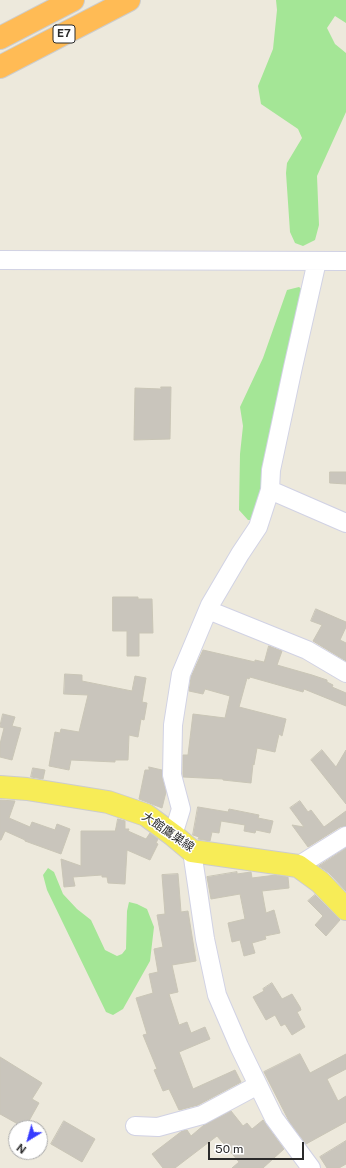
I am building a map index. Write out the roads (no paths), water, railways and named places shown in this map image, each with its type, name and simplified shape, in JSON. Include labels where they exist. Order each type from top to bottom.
[{"type":"highway","name":"E7","points":[[0,38],[73,0]]},
{"type":"highway","name":"E7","points":[[0,67],[129,0]]},
{"type":"main road","name":"大館鷹巣線","points":[[0,788],[27,789],[108,802],[146,815],[192,851],[298,866],[320,882],[346,909]]},
{"type":"street","points":[[0,260],[346,261]]},
{"type":"street","points":[[173,835],[181,810],[172,775],[174,718],[181,674],[208,610],[240,554],[258,527],[270,490],[272,470],[293,367],[317,261]]},
{"type":"street","points":[[270,490],[346,523]]},
{"type":"street","points":[[208,610],[307,650],[346,674]]},
{"type":"street","points":[[298,866],[346,836]]},
{"type":"street","points":[[192,851],[205,938],[217,995],[274,1118],[311,1168]]},
{"type":"street","points":[[135,1126],[158,1127],[202,1115],[258,1085]]}]
